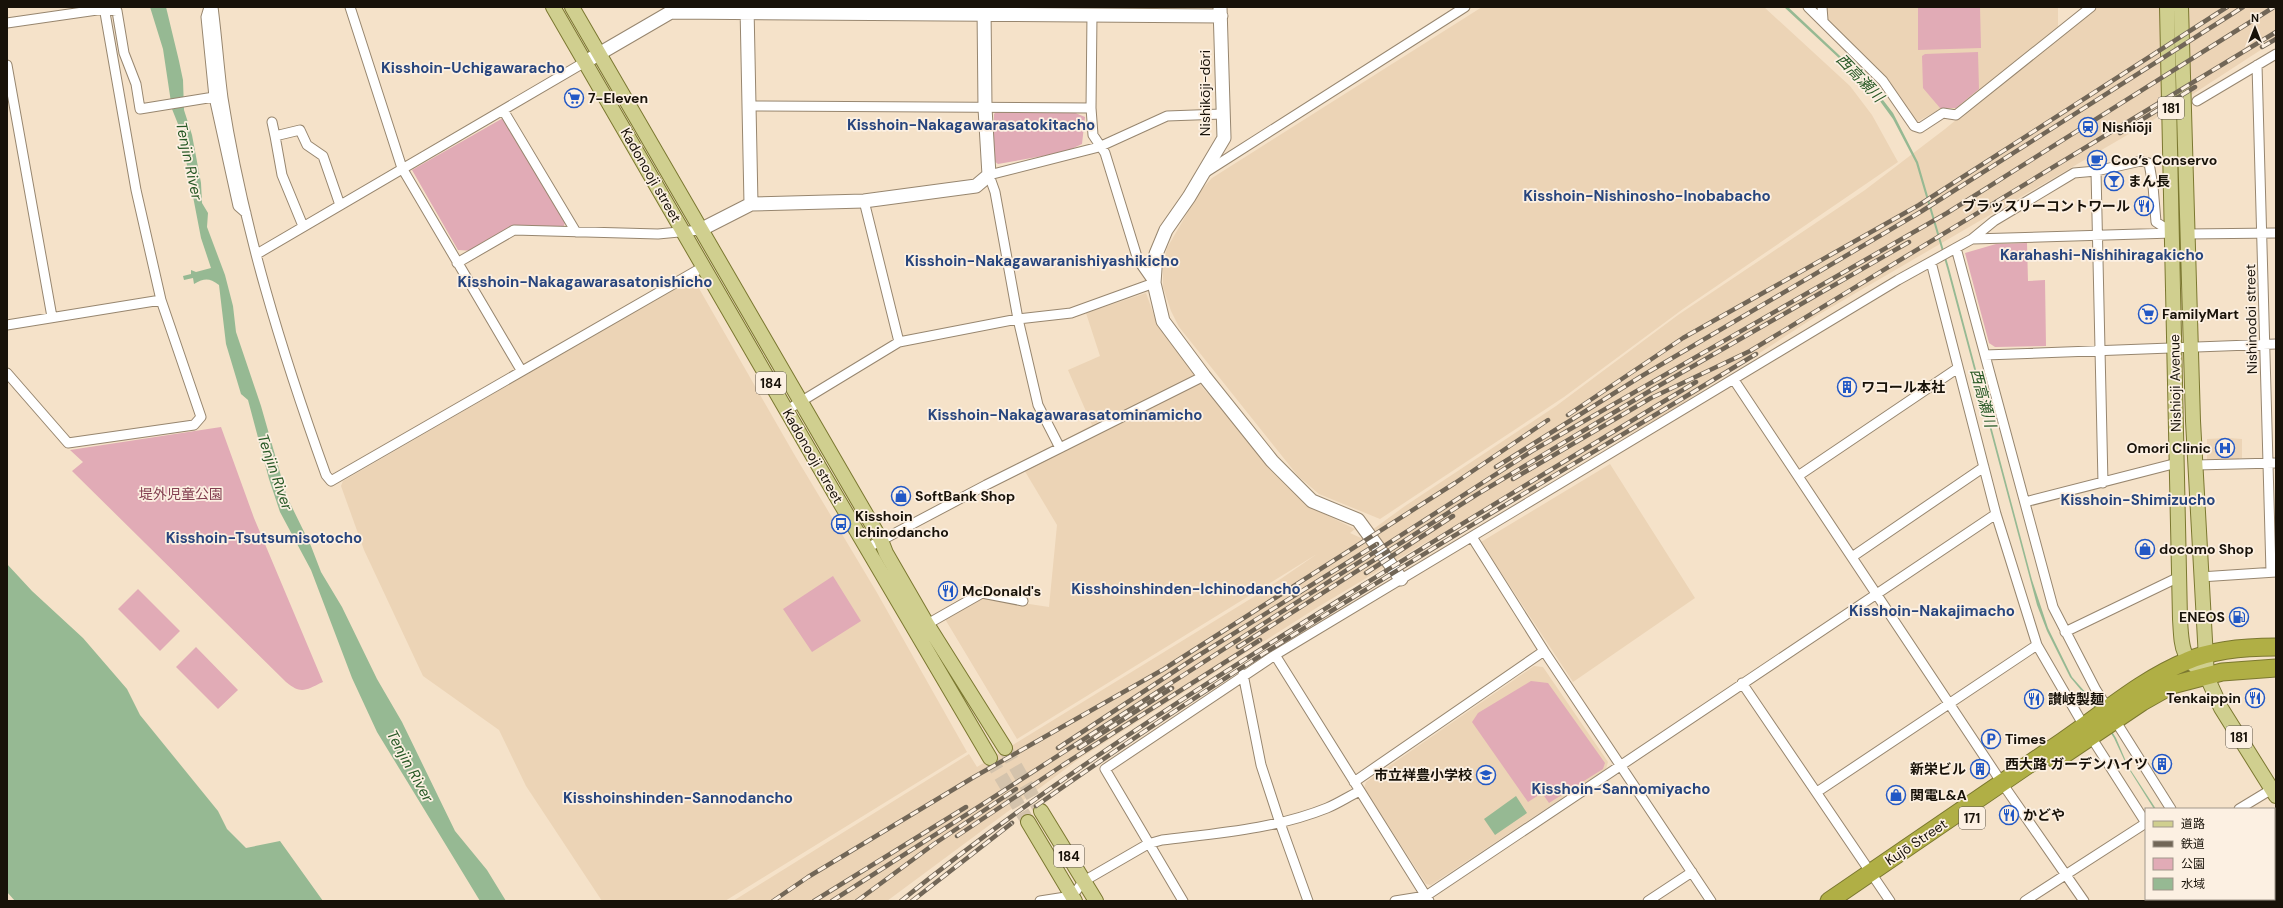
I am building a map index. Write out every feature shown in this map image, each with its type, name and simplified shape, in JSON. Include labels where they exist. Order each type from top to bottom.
[{"type":"highway","name":"Kujō Street","points":[[1828,901],[1874,877],[2006,788],[2110,716],[2150,680],[2188,661],[2207,655],[2250,647],[2276,647]]},
{"type":"highway","name":"Kujō Street","points":[[2110,716],[2142,702],[2172,685],[2222,672],[2276,668]]},
{"type":"highway","name":"Kujō Street","points":[[1849,901],[1874,877]]},
{"type":"main road","name":"Kadonooji street","points":[[553,7],[585,62],[700,230],[881,540],[921,627],[990,758]]},
{"type":"main road","name":"Kadonooji street","points":[[572,7],[600,53],[703,267],[825,477],[867,548],[1005,748]]},
{"type":"main road","name":"Nishioji Avenue","points":[[2167,7],[2173,233],[2179,577],[2182,646],[2188,661],[2206,677],[2220,708],[2273,786]]},
{"type":"main road","name":"Nishioji Avenue","points":[[2181,7],[2191,347],[2200,577],[2204,645],[2207,655],[2206,677]]},
{"type":"main road","name":"184","points":[[1041,811],[1096,901]]},
{"type":"main road","name":"184","points":[[1028,822],[1074,899]]},
{"type":"street","points":[[209,7],[206,17],[210,98],[238,206],[246,213]]},
{"type":"street","points":[[213,7],[223,98],[246,213],[276,332],[326,475],[331,481],[520,370],[703,267]]},
{"type":"street","points":[[350,7],[402,168],[520,370]]},
{"type":"street","points":[[1203,174],[1450,11],[1464,7]]},
{"type":"street","points":[[1808,7],[1823,20],[1883,81],[1914,126],[1920,128],[1943,113],[1956,115],[2091,7]]},
{"type":"street","points":[[1822,7],[1823,20]]},
{"type":"street","points":[[7,23],[104,8],[117,11],[124,53],[136,84],[140,109],[210,98]]},
{"type":"street","points":[[7,373],[68,443],[194,424],[200,417],[160,300],[136,190],[104,8]]},
{"type":"street","points":[[257,254],[670,12],[747,10],[984,10],[1092,14],[1221,11]]},
{"type":"street","points":[[747,10],[751,204]]},
{"type":"street","points":[[984,10],[985,108],[988,175],[995,192],[1018,319],[1038,405],[1060,448]]},
{"type":"street","name":"Nishikōji-dōri","points":[[1221,11],[1222,114],[1224,138],[1203,174],[1166,230],[1156,254],[1154,283],[1163,321],[1204,376],[1272,460],[1312,502],[1358,520],[1401,579]]},
{"type":"street","points":[[787,410],[899,342],[1018,319],[1070,313],[1154,283],[1138,260],[1104,153],[1093,135],[1091,108],[1092,14]]},
{"type":"street","points":[[2197,101],[2276,54]]},
{"type":"street","points":[[7,65],[52,317]]},
{"type":"street","name":"Nishinodoi street","points":[[2257,65],[2266,344],[2272,463],[2274,572]]},
{"type":"street","points":[[749,106],[1091,108]]},
{"type":"street","points":[[503,110],[576,232]]},
{"type":"street","points":[[457,263],[514,230],[658,234],[685,232],[700,230],[751,204],[864,202],[976,186],[988,175],[1099,147],[1167,116],[1222,114]]},
{"type":"street","points":[[272,122],[282,175],[303,226]]},
{"type":"street","points":[[275,136],[300,130],[307,145],[323,156],[340,204]]},
{"type":"street","points":[[1183,901],[1105,769],[1243,674],[1472,538],[1898,280],[1972,239],[1994,221],[2074,174],[2096,171],[2141,160],[2149,163],[2153,186],[2156,222],[2173,233]]},
{"type":"street","points":[[2096,171],[2096,235],[2101,351],[2103,482]]},
{"type":"street","points":[[864,202],[899,342]]},
{"type":"street","points":[[2188,234],[2276,232]]},
{"type":"street","points":[[1972,239],[2173,233]]},
{"type":"street","points":[[1956,248],[2053,607],[2064,632],[2110,716],[2170,808]]},
{"type":"street","points":[[1931,262],[1996,514],[2037,645],[2145,821]]},
{"type":"street","points":[[7,325],[160,300]]},
{"type":"street","points":[[747,342],[760,333]]},
{"type":"street","points":[[1985,355],[2276,344]]},
{"type":"street","points":[[1798,476],[1958,368]]},
{"type":"street","points":[[867,548],[1060,448],[1204,376]]},
{"type":"street","points":[[1734,380],[2006,788],[2084,901]]},
{"type":"street","points":[[2025,502],[2177,463]]},
{"type":"street","points":[[2196,465],[2272,463]]},
{"type":"street","points":[[1852,557],[1984,467]]},
{"type":"street","points":[[825,477],[839,469]]},
{"type":"street","points":[[1395,901],[1427,898],[1620,765],[1996,514]]},
{"type":"street","points":[[1472,538],[1544,651],[1711,901]]},
{"type":"street","points":[[2200,577],[2274,572]]},
{"type":"street","points":[[2064,632],[2179,577]]},
{"type":"street","points":[[921,627],[982,593],[1023,601]]},
{"type":"street","points":[[1817,792],[2037,645]]},
{"type":"street","points":[[1354,782],[1544,651]]},
{"type":"street","points":[[1274,655],[1427,898]]},
{"type":"street","points":[[1243,674],[1261,765],[1308,901]]},
{"type":"street","points":[[1742,683],[1890,901]]},
{"type":"street","points":[[2240,808],[2273,786]]},
{"type":"street","points":[[1040,901],[1074,899],[1084,880],[1148,844],[1162,840],[1246,830],[1280,823],[1328,808],[1360,791]]},
{"type":"street","points":[[2025,901],[2145,824]]},
{"type":"street","points":[[1648,901],[1692,872]]},
{"type":"shaded area","points":[[1482,7],[1764,7],[1850,86],[1872,115],[1898,162],[1683,309],[1564,397],[1380,519],[1319,494],[1298,476],[1179,327],[1171,311],[1163,287],[1163,264],[1167,248],[1200,191],[1212,178]]},
{"type":"shaded area","points":[[1826,7],[2058,7],[2058,28],[1955,110],[1942,108],[1915,123],[1899,95],[1882,73],[1830,24],[1826,17]]},
{"type":"shaded area","points":[[2097,7],[2276,7],[2276,40],[2153,120],[1818,315],[1661,417],[1425,543],[1318,607],[1079,759],[887,901],[733,901],[969,754],[977,767],[1260,593],[1317,554],[1017,739],[945,619],[984,597],[1049,607],[1057,525],[1020,463],[1092,425],[1068,370],[1100,356],[1086,313],[1146,293],[1155,318],[1203,388],[1306,505],[1355,529],[1350,533],[1361,538],[1405,506],[1556,406],[1678,315],[1865,190],[1945,129],[2048,44]]},
{"type":"shaded area","points":[[693,278],[794,454],[876,591],[967,752],[725,901],[602,901],[526,786],[499,730],[423,676],[364,550],[341,486],[343,481]]},
{"type":"shaded area","name":"Omori Clinic","points":[[2207,439],[2242,439],[2242,458],[2239,458],[2239,460],[2207,461]]},
{"type":"shaded area","points":[[1610,464],[1695,598],[1573,682],[1481,542]]},
{"type":"shaded area","name":"市立祥豊小学校","points":[[1534,666],[1543,667],[1608,762],[1606,769],[1431,885],[1426,884],[1364,788],[1366,782]]},
{"type":"green space","points":[[1918,7],[1980,7],[1981,48],[1918,50]]},
{"type":"green space","points":[[1978,52],[1979,89],[1956,108],[1940,108],[1923,88],[1922,56],[1925,54]]},
{"type":"green space","points":[[996,112],[1073,112],[1085,117],[1082,144],[1065,152],[998,164],[994,161],[994,114]]},
{"type":"green space","points":[[503,118],[565,223],[563,228],[513,227],[474,251],[458,250],[412,170]]},
{"type":"green space","points":[[2027,243],[2028,281],[2045,280],[2046,346],[1995,347],[1989,343],[1965,253],[1996,244]]},
{"type":"green space","name":"堤外児童公園","points":[[221,427],[254,518],[323,682],[308,689],[296,689],[286,682],[72,471],[83,462],[70,450]]},
{"type":"green space","points":[[833,576],[861,621],[812,652],[783,609]]},
{"type":"green space","points":[[138,589],[180,631],[160,651],[118,609]]},
{"type":"green space","points":[[196,647],[238,690],[218,709],[176,667]]},
{"type":"green space","points":[[1531,681],[1548,683],[1605,763],[1603,769],[1549,803],[1542,793],[1528,802],[1472,722],[1478,713]]},
{"type":"water","name":"Tenjin River","points":[[150,7],[166,7],[183,80],[184,110],[192,135],[201,183],[202,203],[208,213],[207,227],[225,275],[233,306],[236,332],[261,406],[287,497],[311,546],[321,572],[342,607],[377,679],[402,722],[455,831],[487,870],[506,901],[480,901],[377,732],[352,678],[311,570],[280,512],[269,479],[248,400],[241,394],[226,344],[219,285],[207,280],[194,284],[193,278],[184,280],[183,276],[191,274],[191,270],[196,272],[211,268],[201,238],[180,129],[172,109],[163,49]]},
{"type":"water","name":"西高瀬川","points":[[1784,7],[1788,7],[1873,87],[1893,113],[1918,162],[1949,268],[2032,580],[2048,628],[2072,677],[2093,701],[2116,738],[2128,766],[2155,808],[2153,808],[2127,766],[2114,738],[2091,702],[2070,677],[2047,631],[2037,605],[1947,268],[1916,163],[1893,119],[1869,86]]},
{"type":"water","points":[[7,564],[32,591],[83,638],[127,689],[140,715],[218,811],[227,829],[246,848],[280,841],[323,901],[15,901],[7,892]]},
{"type":"water","points":[[1516,796],[1527,813],[1495,835],[1484,819]]},
{"type":"tunnel","points":[[1005,748],[1041,811]]},
{"type":"tunnel","points":[[990,758],[1028,822]]},
{"type":"railway","points":[[1568,415],[1683,338],[1919,205],[2227,7]]},
{"type":"railway","points":[[1496,467],[1640,377],[1922,211],[2243,7]]},
{"type":"railway","points":[[832,901],[1532,451],[1947,213],[2274,7]]},
{"type":"railway","points":[[1513,479],[1651,398],[1750,351],[2276,32]]},
{"type":"railway","points":[[2262,47],[2276,39]]},
{"type":"railway","points":[[2120,133],[2195,87]]},
{"type":"railway","points":[[1238,647],[1476,495],[1648,392],[1909,242]]},
{"type":"railway","points":[[1036,806],[1212,687],[1302,630],[1483,518],[1756,354]]},
{"type":"railway","points":[[901,901],[994,829],[1041,795],[1186,697],[1438,538],[1696,382]]},
{"type":"railway","points":[[773,901],[808,877],[974,777],[1164,669],[1455,483],[1548,420]]},
{"type":"railway","points":[[1366,573],[1453,516]]},
{"type":"railway","points":[[1058,748],[1196,657],[1377,544]]},
{"type":"railway","points":[[957,836],[1063,765],[1260,640]]},
{"type":"railway","points":[[1079,748],[1172,688]]},
{"type":"railway","points":[[857,901],[934,844],[1016,789]]},
{"type":"railway","points":[[814,901],[966,807]]},
{"type":"railway","points":[[912,901],[1012,823]]},
{"type":"place","name":"7-Eleven","points":[[574,98]]},
{"type":"place","name":"Nishiōji","points":[[2088,127]]},
{"type":"place","name":"Coo’s Conservo","points":[[2097,160]]},
{"type":"place","name":"まん長","points":[[2114,181]]},
{"type":"place","name":"ブラッスリーコントワール","points":[[2144,206]]},
{"type":"place","name":"FamilyMart","points":[[2148,314]]},
{"type":"place","name":"ワコール本社","points":[[1847,387]]},
{"type":"place","name":"Omori Clinic","points":[[2225,448]]},
{"type":"place","name":"SoftBank Shop","points":[[901,496]]},
{"type":"place","name":"Kisshoin Ichinodancho","points":[[841,524]]},
{"type":"place","name":"docomo Shop","points":[[2145,549]]},
{"type":"place","name":"McDonald's","points":[[948,591]]},
{"type":"place","name":"ENEOS","points":[[2239,617]]},
{"type":"place","name":"Tenkaippin","points":[[2255,698]]},
{"type":"place","name":"讃岐製麺","points":[[2034,699]]},
{"type":"place","name":"Times","points":[[1991,739]]},
{"type":"place","name":"西大路 ガーデンハイツ","points":[[2162,764]]},
{"type":"place","name":"新栄ビル","points":[[1980,769]]},
{"type":"place","name":"市立祥豊小学校","points":[[1486,775]]},
{"type":"place","name":"関電L&A","points":[[1896,795]]},
{"type":"place","name":"かどや","points":[[2009,815]]},
{"type":"district","name":"Kisshoin-Uchigawaracho","points":[[473,68]]},
{"type":"district","name":"Kisshoin-Nakagawarasatokitacho","points":[[971,125]]},
{"type":"district","name":"Kisshoin-Nishinosho-Inobabacho","points":[[1647,196]]},
{"type":"district","name":"Karahashi-Nishihiragakicho","points":[[2102,255]]},
{"type":"district","name":"Kisshoin-Nakagawaranishiyashikicho","points":[[1042,261]]},
{"type":"district","name":"Kisshoin-Nakagawarasatonishicho","points":[[585,282]]},
{"type":"district","name":"Kisshoin-Nakagawarasatominamicho","points":[[1065,415]]},
{"type":"district","name":"Kisshoin-Shimizucho","points":[[2138,500]]},
{"type":"district","name":"Kisshoin-Tsutsumisotocho","points":[[264,538]]},
{"type":"district","name":"Kisshoinshinden-Ichinodancho","points":[[1186,589]]},
{"type":"district","name":"Kisshoin-Nakajimacho","points":[[1932,611]]},
{"type":"district","name":"Kisshoin-Sannomiyacho","points":[[1621,789]]},
{"type":"district","name":"Kisshoinshinden-Sannodancho","points":[[678,798]]}]
